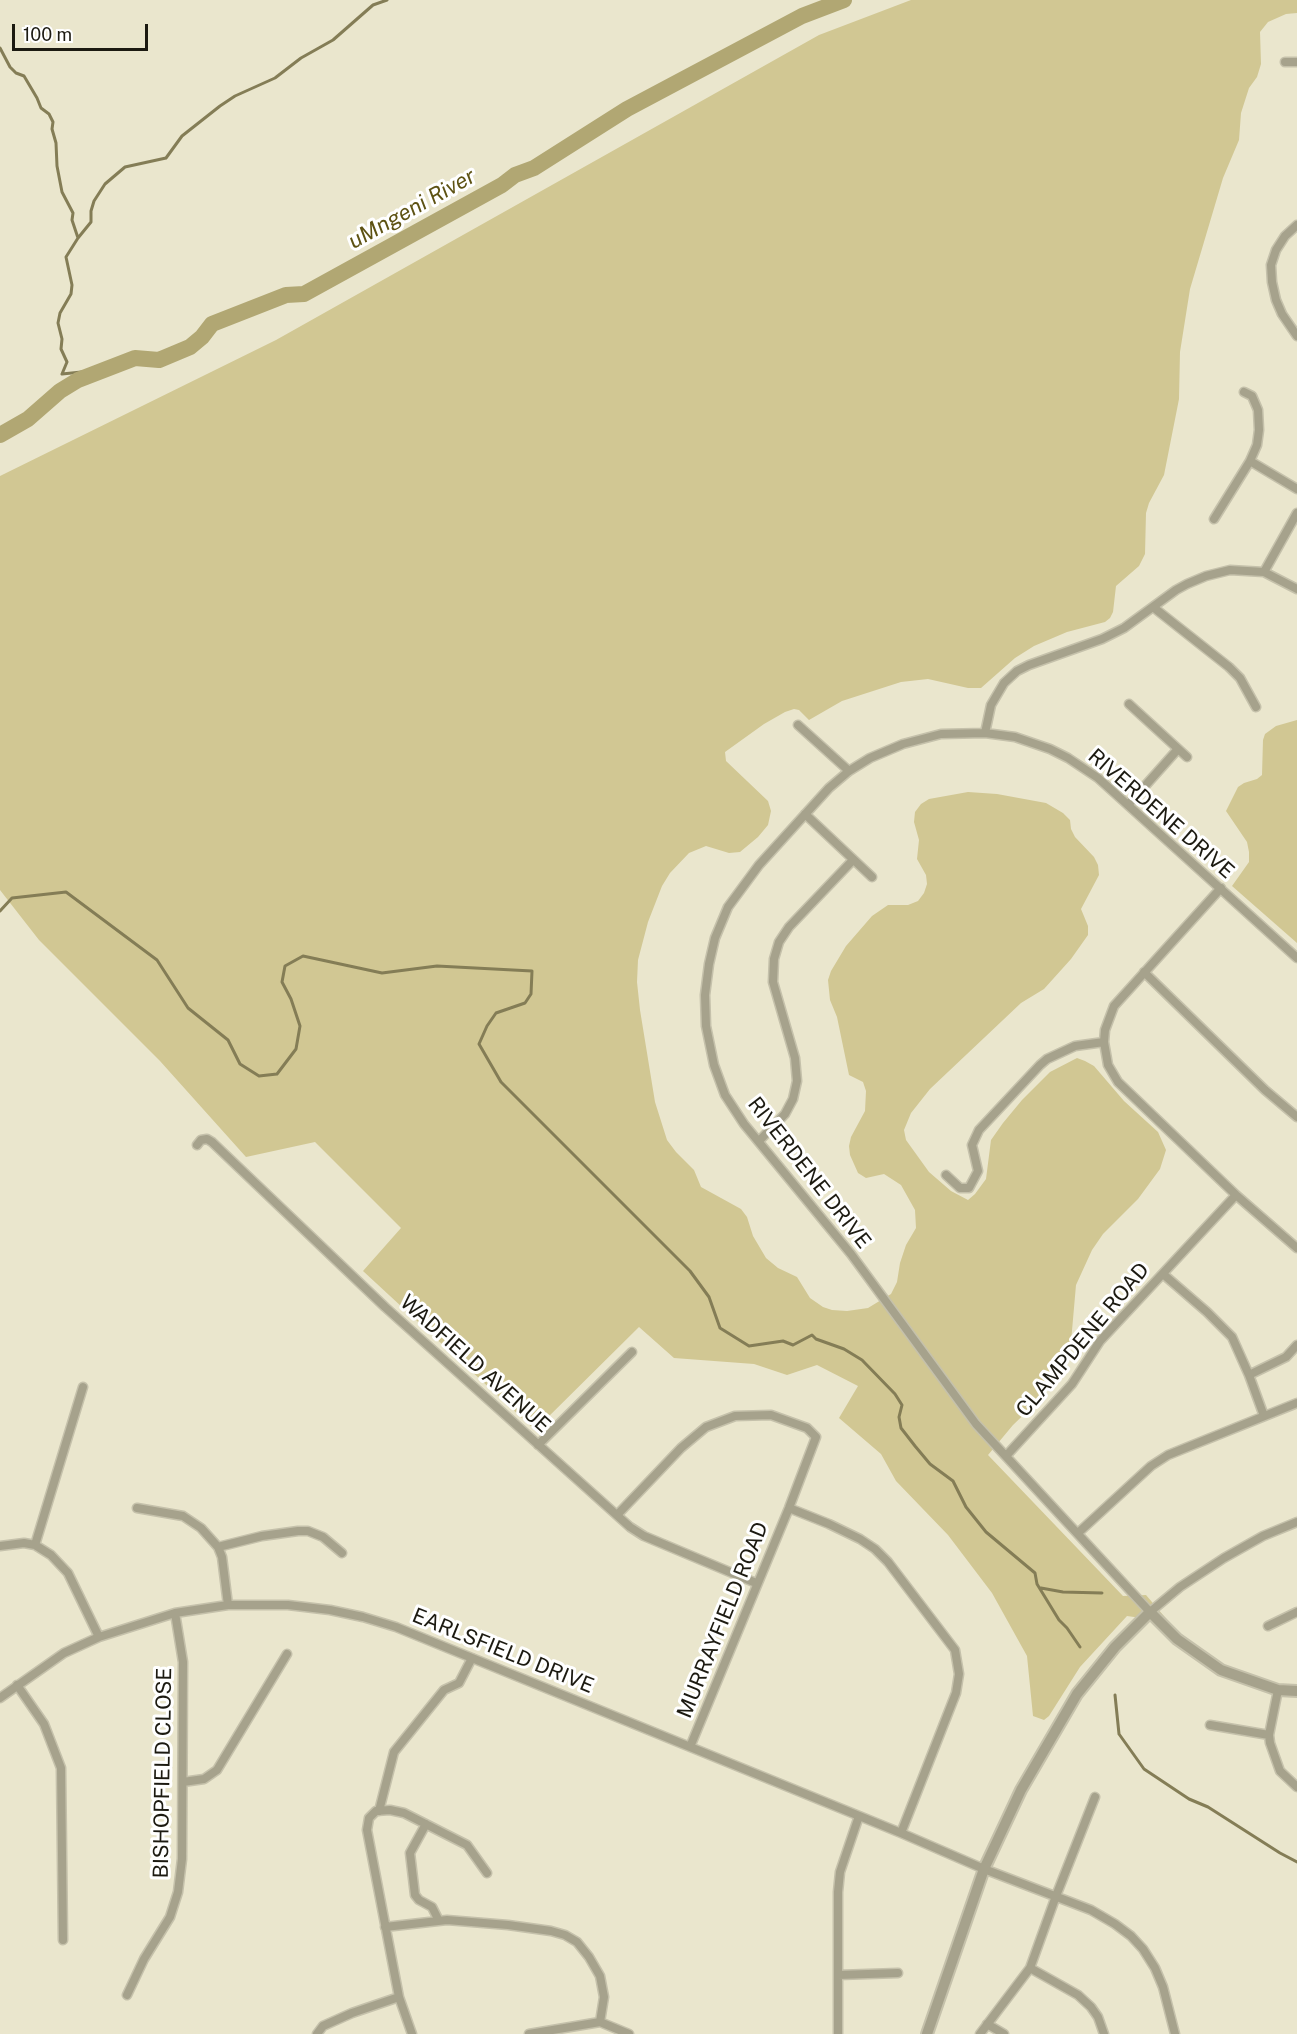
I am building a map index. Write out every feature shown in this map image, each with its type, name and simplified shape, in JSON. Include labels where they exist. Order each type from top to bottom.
[{"type":"street","points":[[1285,62],[1297,62]]},
{"type":"street","points":[[1297,225],[1285,236],[1276,250],[1271,265],[1276,300],[1282,314],[1297,336]]},
{"type":"street","points":[[1214,519],[1250,461],[1257,445],[1258,410],[1252,396],[1244,392]]},
{"type":"street","points":[[1250,461],[1297,489]]},
{"type":"street","points":[[1264,572],[1297,513]]},
{"type":"street","points":[[985,733],[991,705],[1004,683],[1012,675],[1029,665],[1109,636],[1124,628],[1176,590],[1206,576],[1230,570],[1264,572],[1297,589]]},
{"type":"street","points":[[1153,607],[1229,667],[1240,678],[1256,707]]},
{"type":"street","points":[[1129,704],[1187,757]]},
{"type":"street","points":[[798,725],[849,771]]},
{"type":"street","name":"RIVERDENE DRIVE","points":[[1150,1612],[976,1424],[851,1254],[744,1124],[725,1095],[714,1065],[706,1026],[705,995],[709,964],[715,938],[728,907],[741,886],[829,788],[849,771],[870,758],[903,744],[941,734],[985,733],[1015,738],[1050,749],[1098,778],[1297,958]]},
{"type":"street","points":[[1128,805],[1178,749]]},
{"type":"street","points":[[805,814],[872,878]]},
{"type":"street","points":[[759,1141],[785,1114],[793,1099],[797,1081],[795,1058],[773,982],[774,959],[779,942],[789,927],[853,860]]},
{"type":"street","points":[[1221,888],[1114,1006],[1105,1030],[1104,1042],[1108,1065],[1118,1082],[1236,1195],[1297,1248]]},
{"type":"street","points":[[1144,972],[1265,1090],[1297,1117]]},
{"type":"street","points":[[946,1175],[960,1188],[969,1188],[978,1171],[972,1145],[979,1130],[1047,1059],[1075,1046],[1104,1042]]},
{"type":"street","name":"WADFIELD AVENUE","points":[[197,1145],[201,1140],[212,1142],[385,1307],[630,1527],[644,1536],[756,1583]]},
{"type":"street","name":"CLAMPDENE ROAD","points":[[1006,1456],[1072,1384],[1100,1341],[1236,1195]]},
{"type":"street","points":[[1163,1274],[1208,1312],[1232,1337],[1264,1416]]},
{"type":"street","points":[[1249,1375],[1286,1357],[1297,1345]]},
{"type":"street","points":[[538,1445],[632,1352]]},
{"type":"street","points":[[35,1545],[83,1387]]},
{"type":"street","points":[[1078,1533],[1151,1466],[1168,1455],[1297,1403]]},
{"type":"street","name":"MURRAYFIELD ROAD","points":[[618,1514],[681,1448],[706,1427],[735,1416],[771,1415],[807,1428],[815,1434],[815,1443],[690,1747]]},
{"type":"street","points":[[137,1508],[173,1513],[189,1519],[201,1528],[218,1547],[222,1557],[228,1605]]},
{"type":"street","points":[[789,1508],[829,1524],[875,1549],[888,1562],[955,1650],[959,1674],[956,1693],[901,1833]]},
{"type":"street","points":[[927,2034],[984,1869],[1021,1790],[1077,1694],[1115,1647],[1150,1612],[1180,1587],[1263,1536],[1297,1522]]},
{"type":"street","points":[[218,1547],[262,1536],[308,1531],[322,1537],[342,1553]]},
{"type":"street","points":[[0,1546],[24,1543],[35,1545],[51,1555],[68,1573],[99,1636]]},
{"type":"street","name":"EARLSFIELD DRIVE","points":[[0,1698],[64,1653],[99,1636],[175,1613],[228,1605],[288,1605],[363,1617],[396,1627],[984,1869],[1091,1910],[1115,1924],[1143,1949],[1163,1987],[1175,2034]]},
{"type":"street","points":[[1150,1612],[1177,1639],[1221,1670],[1278,1690],[1297,1691]]},
{"type":"street","points":[[1268,1626],[1297,1612]]},
{"type":"street","name":"BISHOPFIELD CLOSE","points":[[127,1995],[144,1959],[170,1917],[178,1892],[182,1859],[183,1662],[175,1613]]},
{"type":"street","points":[[183,1782],[204,1779],[217,1770],[287,1654]]},
{"type":"street","points":[[379,1811],[394,1752],[444,1690],[459,1683],[472,1658]]},
{"type":"street","points":[[17,1684],[44,1724],[61,1768],[63,1940]]},
{"type":"street","points":[[1278,1690],[1269,1735],[1272,1752],[1280,1771],[1297,1787]]},
{"type":"street","points":[[1210,1725],[1269,1735]]},
{"type":"street","points":[[980,2034],[1030,1968],[1095,1797]]},
{"type":"street","points":[[412,2034],[399,1997],[385,1927],[367,1830],[369,1818],[376,1811],[390,1810],[404,1813],[467,1845],[487,1873]]},
{"type":"street","points":[[838,2034],[838,1892],[840,1872],[859,1816]]},
{"type":"street","points":[[426,1824],[410,1853],[415,1894],[419,1900],[432,1907],[438,1919]]},
{"type":"street","points":[[385,1927],[438,1919],[551,1931],[565,1935],[577,1942],[600,1976],[604,1997],[600,2022]]},
{"type":"street","points":[[1030,1968],[1078,1995],[1098,2017],[1104,2034]]},
{"type":"street","points":[[838,1975],[898,1973]]},
{"type":"street","points":[[317,2034],[323,2026],[399,1997]]},
{"type":"street","points":[[529,2034],[600,2022],[629,2034]]},
{"type":"street","points":[[987,2024],[1004,2034]]},
{"type":"shaded area","points":[[911,0],[1297,0],[1297,13],[1286,14],[1268,22],[1260,32],[1261,64],[1257,77],[1249,88],[1241,113],[1239,140],[1223,178],[1190,289],[1180,352],[1179,399],[1164,475],[1146,513],[1145,554],[1139,566],[1116,586],[1113,612],[1110,618],[1105,622],[1067,632],[1034,646],[1015,658],[981,688],[968,688],[928,679],[901,682],[842,701],[809,720],[799,710],[785,712],[725,752],[726,761],[768,801],[771,811],[768,825],[740,852],[729,853],[706,846],[689,853],[670,873],[662,886],[648,922],[638,960],[637,982],[640,1010],[655,1102],[667,1140],[694,1170],[701,1187],[741,1209],[766,1258],[778,1268],[797,1277],[810,1298],[832,1310],[847,1311],[868,1308],[891,1294],[897,1282],[906,1245],[916,1228],[915,1210],[901,1185],[884,1174],[866,1178],[858,1173],[850,1155],[851,1137],[865,1111],[866,1091],[863,1082],[849,1075],[837,1017],[830,1000],[828,980],[831,971],[846,946],[872,916],[888,905],[908,905],[918,901],[924,893],[927,884],[926,875],[917,859],[919,840],[914,822],[915,812],[929,799],[968,792],[997,794],[1046,803],[1070,820],[1075,837],[1094,857],[1099,875],[1081,909],[1088,926],[1088,935],[1071,959],[1044,989],[1021,1003],[930,1089],[911,1113],[904,1130],[906,1140],[929,1172],[951,1191],[968,1200],[986,1179],[991,1140],[1003,1123],[1050,1072],[1077,1058],[1094,1066],[1124,1101],[1158,1132],[1166,1150],[1160,1169],[1138,1199],[1103,1234],[1092,1250],[1076,1285],[1071,1342],[1056,1377],[1039,1400],[1013,1425],[988,1455],[1123,1596],[1146,1595],[1169,1622],[1127,1616],[1080,1667],[1049,1716],[1044,1720],[1033,1716],[1027,1656],[992,1593],[948,1535],[896,1481],[881,1454],[839,1418],[858,1386],[817,1365],[787,1375],[754,1364],[674,1358],[639,1327],[535,1430],[363,1271],[401,1228],[315,1142],[246,1157],[160,1061],[39,940],[0,890],[0,476],[276,340],[819,35]]},
{"type":"shaded area","points":[[1297,720],[1297,943],[1232,886],[1249,862],[1249,852],[1247,842],[1226,811],[1238,787],[1262,775],[1265,734],[1276,726]]},
{"type":"waterway","points":[[78,238],[91,222],[94,201],[105,184],[125,167],[166,158],[182,136],[220,106],[235,96],[275,78],[301,58],[333,40],[373,5],[387,0]]},
{"type":"waterway","name":"uMngeni River","points":[[0,435],[28,419],[60,391],[78,380],[135,358],[159,360],[190,347],[212,324],[286,295],[304,294],[502,185],[515,175],[534,168],[627,109],[802,16],[844,0]]},
{"type":"waterway","points":[[0,48],[10,67],[16,73],[24,76],[41,108],[49,114],[53,122],[52,129],[62,192],[73,213],[72,220],[78,238],[66,257],[72,285],[71,294],[60,313],[58,323],[62,339],[61,349],[67,362],[62,374],[101,370]]},
{"type":"waterway","points":[[0,911],[12,898],[66,892],[157,960],[188,1008],[228,1040],[240,1064],[259,1076],[277,1074],[296,1049],[300,1026],[291,999],[282,982],[285,966],[303,956],[382,973],[437,966],[532,971],[531,994],[525,1003],[496,1013],[479,1044],[501,1082],[690,1271],[709,1297],[720,1328],[749,1346],[783,1341],[793,1345],[812,1335],[862,1360],[895,1394],[902,1405],[899,1417],[901,1428],[930,1464],[953,1481],[966,1507],[986,1532],[1035,1573],[1037,1584],[1059,1620],[1080,1647]]},
{"type":"waterway","points":[[1041,1588],[1063,1592],[1102,1593]]},
{"type":"waterway","points":[[1115,1695],[1119,1734],[1144,1769],[1189,1799],[1208,1807],[1297,1862]]}]
